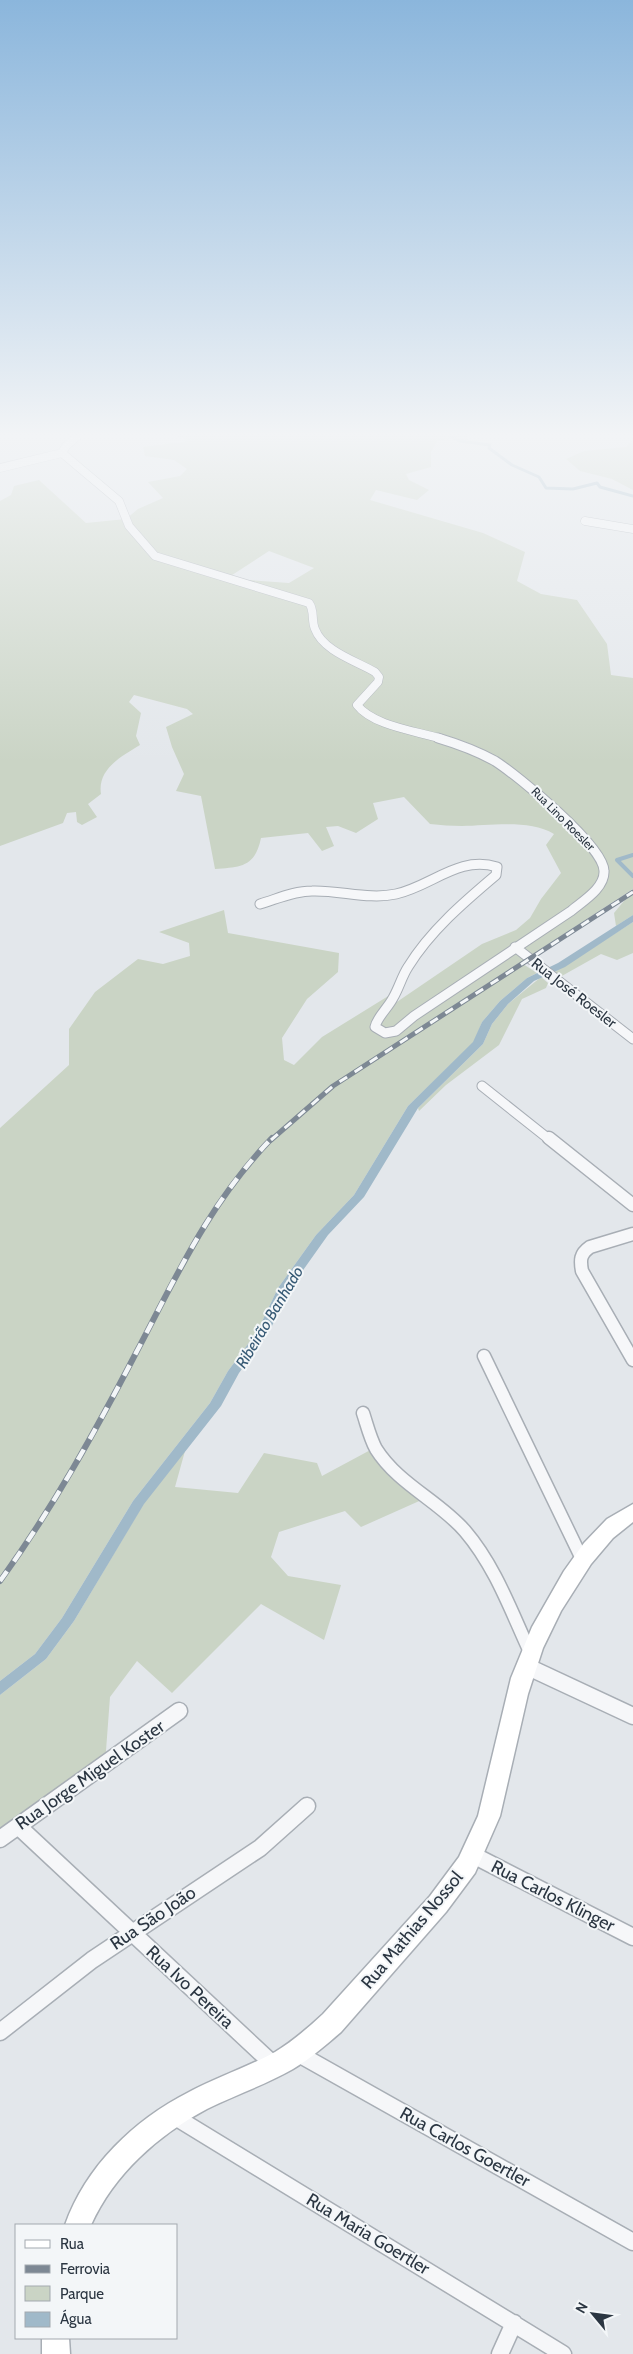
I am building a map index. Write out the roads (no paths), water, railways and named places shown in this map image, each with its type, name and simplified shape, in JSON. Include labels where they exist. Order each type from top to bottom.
[{"type":"street","name":"Rua Lino Roesler","points":[[143,543],[154,556],[309,603],[312,607],[313,624],[319,638],[332,648],[375,672],[379,677],[378,682],[357,705],[361,712],[460,745],[505,766],[549,803],[602,858],[606,868],[605,874],[593,892],[571,911],[515,947],[414,1016],[403,1027],[390,1034],[381,1033],[375,1027],[376,1021],[387,1009],[398,990],[406,969],[416,954],[458,907],[496,875],[497,867],[489,863],[456,868],[430,882],[402,893],[381,895],[310,891],[260,904]]},
{"type":"street","name":"Rua José Roesler","points":[[515,947],[633,1039]]},
{"type":"street","points":[[482,1086],[633,1205]]},
{"type":"street","points":[[633,1234],[588,1247],[581,1253],[580,1261],[582,1271],[633,1360]]},
{"type":"street","points":[[484,1356],[583,1561]]},
{"type":"street","points":[[362,1413],[376,1448],[386,1462],[414,1489],[465,1531],[477,1547],[528,1659],[632,1714]]},
{"type":"street","name":"Rua Mathias Nossol","points":[[79,2224],[102,2184],[125,2154],[148,2132],[172,2115],[197,2101],[275,2066],[297,2053],[332,2023],[458,1880],[473,1855],[491,1811],[517,1692],[528,1659],[555,1604],[583,1561],[608,1530],[633,1512]]},
{"type":"street","name":"Rua Jorge Miguel Koster","points":[[0,1839],[179,1711]]},
{"type":"street","name":"Rua São João","points":[[0,2032],[92,1960],[260,1848],[307,1806]]},
{"type":"street","name":"Rua Ivo Pereira","points":[[18,1826],[275,2066]]},
{"type":"street","name":"Rua Carlos Klinger","points":[[473,1855],[633,1937]]},
{"type":"street","name":"Rua Carlos Goertler","points":[[297,2053],[633,2242]]},
{"type":"street","name":"Rua Maria Goertler","points":[[172,2115],[564,2354]]},
{"type":"street","points":[[500,2354],[514,2324]]},
{"type":"street","points":[[56,2339],[56,2354]]},
{"type":"water","name":"Ribeirão Banhado","points":[[633,915],[633,922],[565,967],[534,981],[508,1004],[492,1024],[483,1044],[418,1108],[364,1197],[328,1235],[289,1290],[270,1330],[239,1373],[221,1406],[144,1504],[74,1621],[46,1659],[0,1695],[0,1681],[35,1654],[62,1618],[133,1501],[210,1403],[228,1371],[257,1332],[278,1288],[316,1235],[354,1195],[408,1106],[473,1042],[482,1022],[500,1001],[527,978],[558,963]]},
{"type":"waterway","points":[[633,855],[617,860],[633,876]]},
{"type":"railway","points":[[271,1140],[333,1086],[633,892]]},
{"type":"railway","points":[[0,1581],[38,1525],[73,1468],[197,1239],[231,1187],[272,1138]]}]
